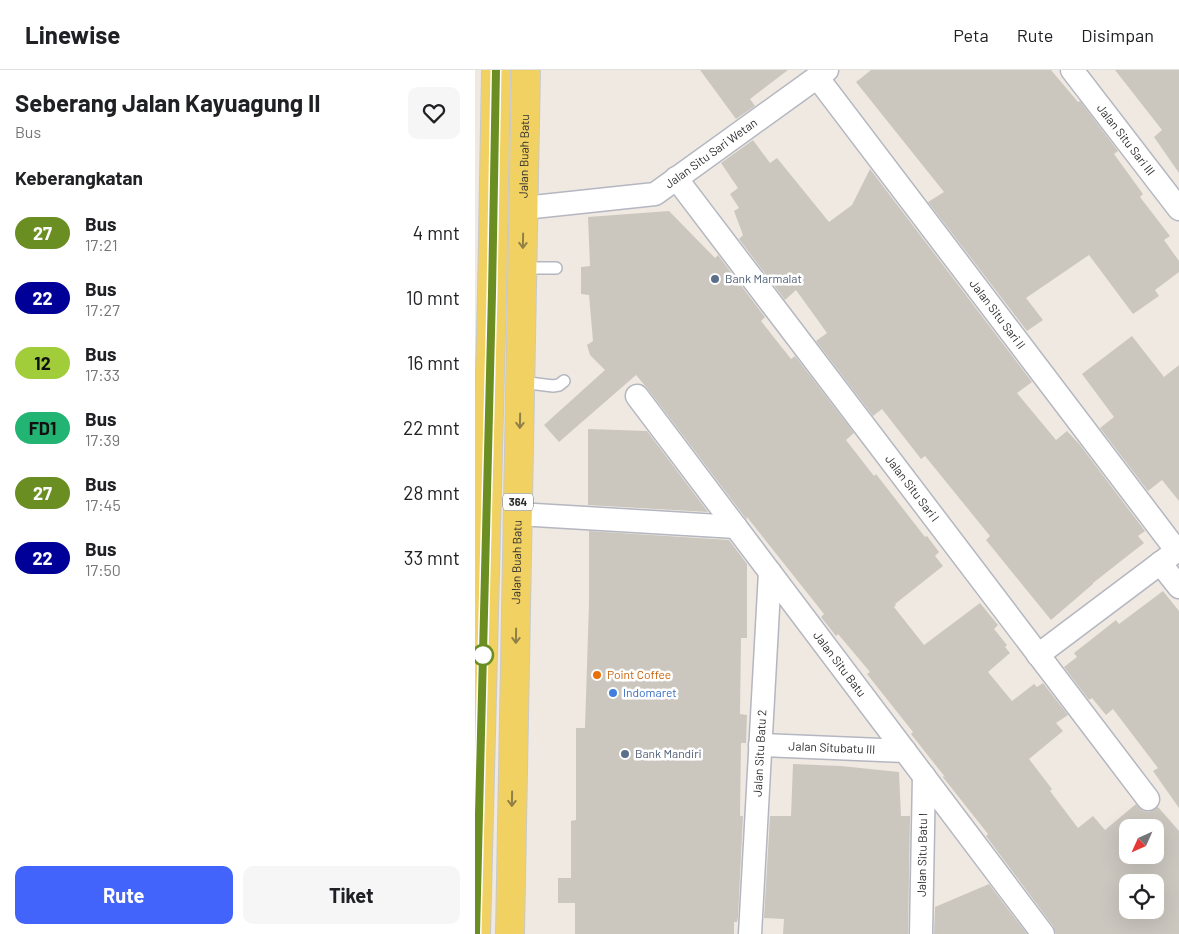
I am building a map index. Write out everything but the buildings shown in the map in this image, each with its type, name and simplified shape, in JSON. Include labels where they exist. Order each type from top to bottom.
[{"type":"main road","name":"364","points":[[476,934],[484,292],[496,70]]},
{"type":"main road","name":"Jalan Buah Batu","points":[[510,934],[526,70]]},
{"type":"street","name":"Jalan Situ Sari III","points":[[1071,70],[1179,209]]},
{"type":"street","name":"Jalan Situ Sari Wetan","points":[[524,208],[655,194],[822,73]]},
{"type":"street","name":"Jalan Situ Sari II","points":[[822,73],[1172,554],[1179,587]]},
{"type":"street","name":"Jalan Situ Sari I","points":[[676,178],[1147,799]]},
{"type":"street","name":"Jalan Situ Batu","points":[[637,396],[1043,934]]},
{"type":"street","points":[[518,514],[736,527]]},
{"type":"street","points":[[1038,655],[1172,554]]},
{"type":"street","name":"Jalan Situ Batu 2","points":[[750,934],[770,572]]},
{"type":"street","name":"Jalan Situbatu III","points":[[759,746],[905,751]]},
{"type":"street","name":"Jalan Situ Batu I","points":[[921,934],[924,776]]},
{"type":"lane","points":[[523,268],[556,268]]},
{"type":"lane","points":[[521,382],[553,386],[559,385],[564,381]]},
{"type":"bus line","name":"27","points":[[476,934],[496,70]]},
{"type":"place","name":"Bank Marmalat","points":[[715,279]]},
{"type":"place","name":"Point Coffee","points":[[597,675]]},
{"type":"place","name":"Indomaret","points":[[613,693]]},
{"type":"place","name":"Bank Mandiri","points":[[625,754]]}]
